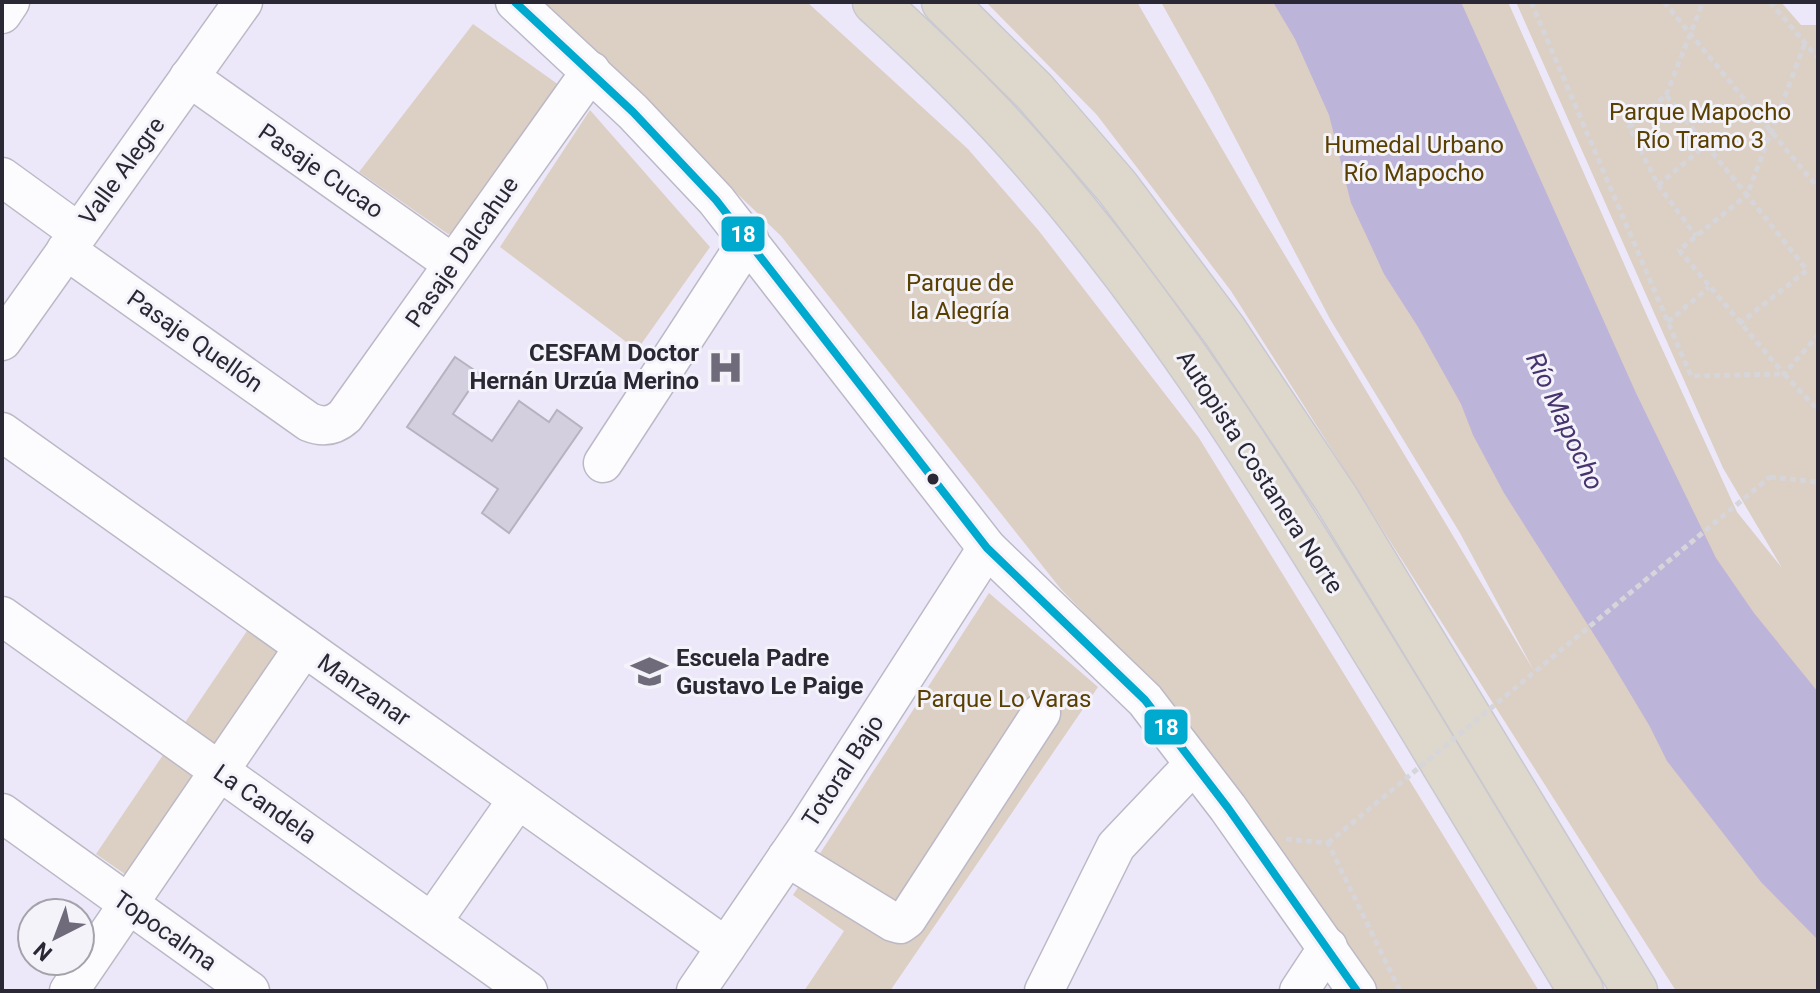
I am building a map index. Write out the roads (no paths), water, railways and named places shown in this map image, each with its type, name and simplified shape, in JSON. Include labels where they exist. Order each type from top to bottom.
[{"type":"highway","name":"Autopista Costanera Norte","points":[[875,2],[979,101],[1031,157],[1183,352],[1310,546],[1581,991]]},
{"type":"highway","name":"Autopista Costanera Norte","points":[[944,2],[1035,92],[1117,187],[1168,251],[1224,330],[1337,500],[1635,991]]},
{"type":"street","points":[[2,14],[10,2]]},
{"type":"street","name":"Valle Alegre","points":[[2,341],[243,2]]},
{"type":"street","points":[[515,2],[667,146],[749,239],[987,548],[1145,700],[1228,808],[1357,991]]},
{"type":"street","name":"Pasaje Dalcahue","points":[[328,426],[345,416],[591,71]]},
{"type":"street","name":"Pasaje Cucao","points":[[189,77],[453,264]]},
{"type":"street","name":"Pasaje Quellón","points":[[2,177],[72,241],[309,422],[328,426]]},
{"type":"street","points":[[603,463],[749,239]]},
{"type":"street","name":"Manzanar","points":[[2,432],[726,947]]},
{"type":"street","name":"Totoral Bajo","points":[[696,991],[787,857],[987,548]]},
{"type":"street","name":"La Candela","points":[[2,616],[528,991]]},
{"type":"street","points":[[69,991],[304,647]]},
{"type":"street","points":[[787,857],[900,924],[907,919],[1041,713]]},
{"type":"street","points":[[1044,991],[1116,846],[1193,765]]},
{"type":"street","points":[[432,922],[518,799]]},
{"type":"street","name":"Topocalma","points":[[4,820],[250,991]]},
{"type":"street","points":[[1299,991],[1328,947]]},
{"type":"water","name":"Río Mapocho","points":[[1273,2],[1461,2],[1636,393],[1716,558],[1754,613],[1818,692],[1818,940],[1761,882],[1667,761],[1607,655],[1504,493],[1473,435],[1461,404],[1384,274],[1351,203],[1329,115],[1295,39]]},
{"type":"place","name":"CESFAM Doctor Hernán Urzúa Merino","points":[[725,367]]},
{"type":"place","name":"Escuela Padre Gustavo Le Paige","points":[[650,672]]},
{"type":"park label","name":"Parque Mapocho Río Tramo 3","points":[[1700,126]]},
{"type":"park label","name":"Humedal Urbano Río Mapocho","points":[[1414,159]]},
{"type":"park label","name":"Parque de la Alegría","points":[[960,297]]},
{"type":"park label","name":"Parque Lo Varas","points":[[1004,699]]}]
